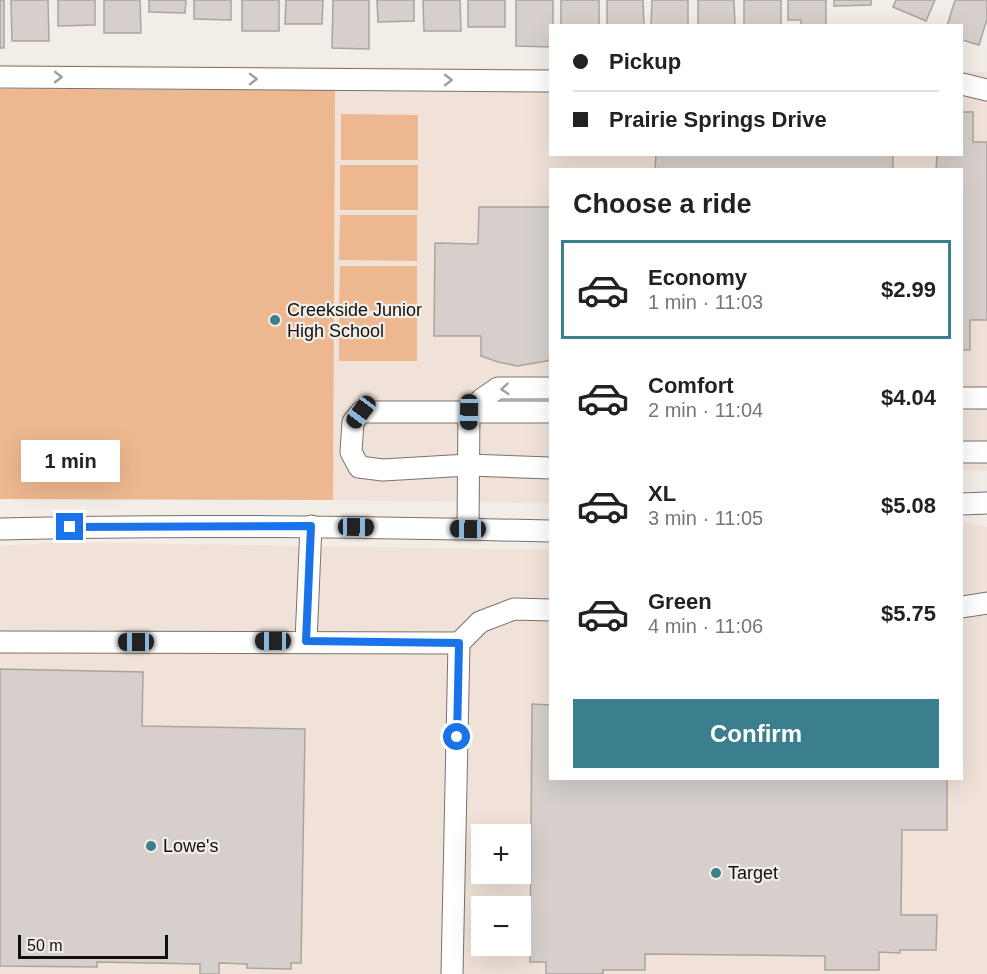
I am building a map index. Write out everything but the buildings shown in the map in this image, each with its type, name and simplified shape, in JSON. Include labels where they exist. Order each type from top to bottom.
[{"type":"street","points":[[0,77],[549,81]]},
{"type":"street","points":[[963,84],[987,90]]},
{"type":"street","points":[[468,529],[469,412],[498,388],[549,388]]},
{"type":"street","points":[[963,398],[987,398]]},
{"type":"street","points":[[549,412],[361,412],[353,422],[351,452],[359,467],[383,470],[468,465],[549,468]]},
{"type":"street","points":[[963,452],[987,452]]},
{"type":"street","points":[[963,504],[987,503]]},
{"type":"street","points":[[306,641],[311,526]]},
{"type":"street","points":[[0,530],[81,527],[311,526],[549,531]]},
{"type":"street","points":[[963,607],[987,603]]},
{"type":"street","points":[[452,974],[459,643],[480,622],[514,609],[549,610]]},
{"type":"street","points":[[0,642],[459,643]]},
{"type":"shaded area","name":"Creekside Junior High School","points":[[0,64],[549,69],[549,156],[963,156],[963,72],[987,72],[987,471],[963,470],[963,168],[549,168],[549,503],[0,499]]},
{"type":"shaded area","points":[[0,89],[335,90],[333,500],[0,499]]},
{"type":"shaded area","points":[[341,114],[418,115],[418,160],[341,160]]},
{"type":"shaded area","points":[[340,165],[418,165],[418,210],[340,210]]},
{"type":"shaded area","points":[[340,215],[417,215],[417,261],[339,260]]},
{"type":"shaded area","points":[[340,266],[417,266],[417,311],[339,311]]},
{"type":"shaded area","points":[[339,316],[417,316],[417,361],[339,361]]},
{"type":"shaded area","points":[[963,523],[987,527],[987,974],[0,974],[0,546],[64,542],[549,550],[549,780],[963,780]]},
{"type":"place","name":"Creekside Junior High School","points":[[275,320]]},
{"type":"place","name":"Lowe's","points":[[151,846]]},
{"type":"place","name":"Target","points":[[716,873]]},
{"type":"route","points":[[70,527],[311,526],[306,641],[459,643],[457,737]]}]
